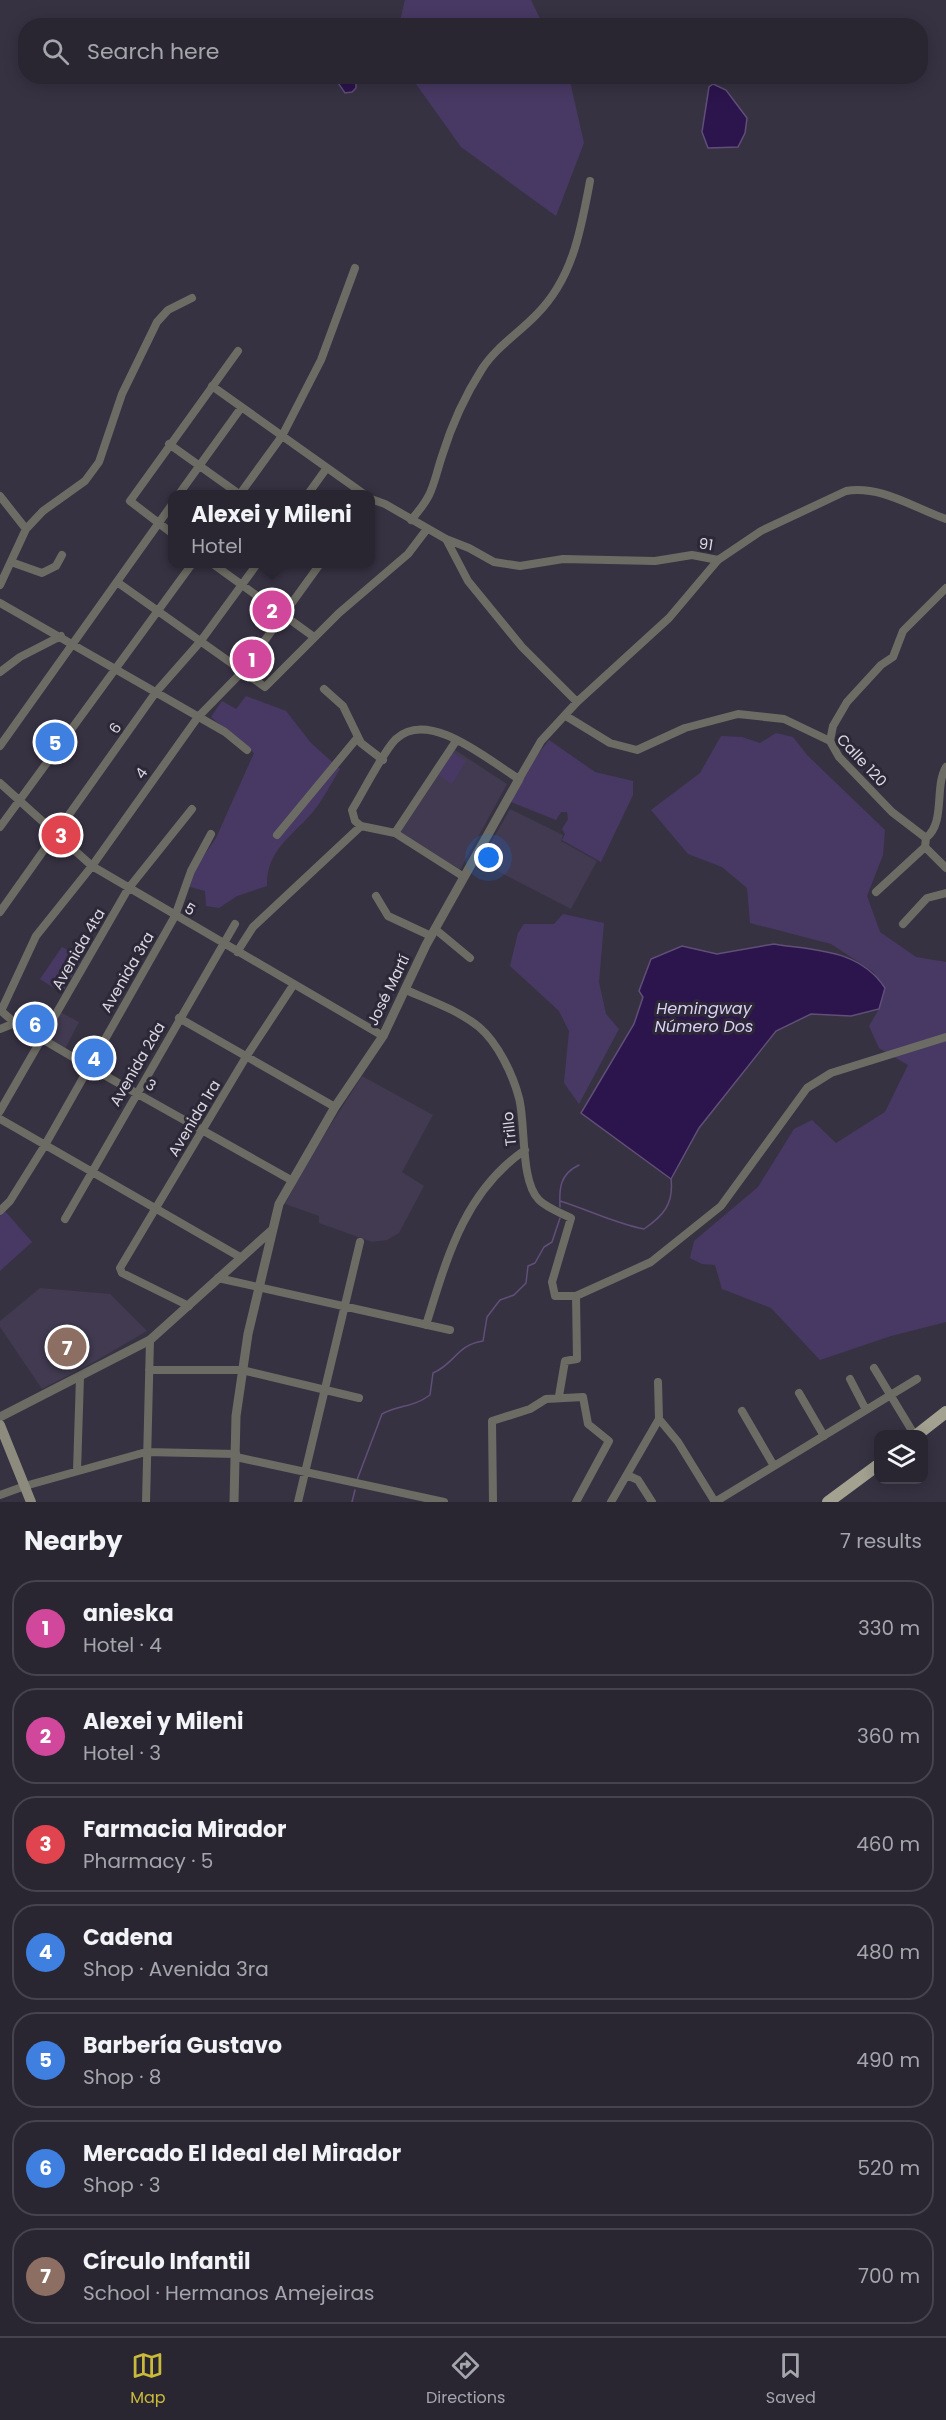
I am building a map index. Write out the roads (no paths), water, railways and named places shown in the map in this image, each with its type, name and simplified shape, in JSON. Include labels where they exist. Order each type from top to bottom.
[{"type":"main road","points":[[921,1430],[946,1412]]},
{"type":"main road","points":[[0,1425],[31,1502]]},
{"type":"main road","points":[[828,1502],[874,1469]]},
{"type":"street","points":[[411,520],[433,490],[442,456],[482,368],[499,348],[538,314],[571,263],[590,181]]},
{"type":"street","points":[[244,490],[282,436],[326,351],[355,268]]},
{"type":"street","points":[[0,585],[26,529],[43,511],[85,481],[99,462],[122,394],[157,322],[168,310],[192,298]]},
{"type":"street","points":[[168,530],[130,501],[238,351]]},
{"type":"street","points":[[212,386],[357,490]]},
{"type":"street","points":[[183,490],[242,408]]},
{"type":"street","points":[[169,444],[233,490]]},
{"type":"street","points":[[311,490],[326,469]]},
{"type":"street","name":"91","points":[[375,500],[386,504],[446,540],[469,548],[494,562],[520,566],[563,559],[655,561],[692,555],[718,560],[761,531],[846,491],[858,489],[892,496],[946,519]]},
{"type":"street","points":[[0,496],[26,529]]},
{"type":"street","points":[[0,746],[168,510]]},
{"type":"street","points":[[117,582],[265,687],[314,637],[408,554],[427,529]]},
{"type":"street","points":[[446,540],[468,581],[528,654],[577,702]]},
{"type":"street","points":[[11,562],[42,573],[56,566],[62,555]]},
{"type":"street","name":"José Martí","points":[[234,1502],[236,1416],[242,1370],[271,1231],[279,1204],[291,1180],[334,1107],[383,1036],[433,932],[541,741],[577,702],[669,618],[718,560]]},
{"type":"street","points":[[0,827],[189,568]]},
{"type":"street","points":[[219,568],[314,637]]},
{"type":"street","name":"6","points":[[0,912],[156,692],[200,642],[254,568]]},
{"type":"street","name":"4","points":[[1,1010],[36,936],[92,866],[198,717],[242,672],[317,568]]},
{"type":"street","points":[[830,741],[833,726],[847,702],[881,665],[893,657],[903,631],[946,588]]},
{"type":"street","points":[[0,603],[72,642],[225,732],[247,750]]},
{"type":"street","points":[[0,672],[20,657],[61,636]]},
{"type":"street","points":[[324,689],[343,706],[366,750],[383,760]]},
{"type":"street","name":"Calle 120","points":[[566,716],[610,742],[637,750],[685,728],[738,714],[755,714],[784,719],[830,741],[839,757],[892,812],[926,842],[946,868]]},
{"type":"street","points":[[464,877],[395,833],[361,826],[355,821],[352,810],[396,739],[413,729],[424,727],[446,734],[519,779]]},
{"type":"street","points":[[277,835],[358,737]]},
{"type":"street","points":[[395,833],[456,741]]},
{"type":"street","points":[[876,892],[932,834],[940,806],[940,779],[946,767]]},
{"type":"street","name":"5","points":[[0,783],[55,836],[92,866],[383,1036]]},
{"type":"street","name":"Avenida 4ta","points":[[0,1112],[128,889],[192,809]]},
{"type":"street","points":[[237,952],[253,927],[361,826]]},
{"type":"street","name":"Avenida 3ra","points":[[0,1211],[10,1201],[45,1144],[175,916],[191,871],[211,834]]},
{"type":"street","points":[[903,924],[927,898],[946,893]]},
{"type":"street","points":[[376,896],[388,916],[433,932],[470,958]]},
{"type":"street","name":"Avenida 2da","points":[[66,1219],[178,1018],[235,924]]},
{"type":"street","name":"Avenida 1ra","points":[[189,1306],[122,1274],[120,1268],[246,1057],[294,984]]},
{"type":"street","name":"Trillo","points":[[406,990],[451,1009],[480,1028],[495,1046],[519,1099],[528,1174],[538,1200],[571,1218],[552,1282],[555,1296],[576,1296]]},
{"type":"street","name":"3","points":[[1,1010],[15,1023],[88,1066],[291,1180]]},
{"type":"street","points":[[178,1018],[334,1107]]},
{"type":"street","points":[[0,1029],[15,1023]]},
{"type":"street","points":[[560,1396],[565,1361],[577,1359],[576,1296],[651,1262],[721,1206],[807,1089],[819,1079],[831,1073],[946,1037]]},
{"type":"street","points":[[0,1119],[93,1170],[240,1257]]},
{"type":"street","points":[[426,1325],[457,1232],[473,1204],[504,1164],[525,1150]]},
{"type":"street","points":[[0,1417],[150,1340],[271,1231]]},
{"type":"street","points":[[298,1502],[360,1242]]},
{"type":"street","points":[[218,1278],[450,1330]]},
{"type":"street","points":[[146,1502],[150,1340]]},
{"type":"street","points":[[874,1368],[913,1430]]},
{"type":"street","points":[[149,1370],[242,1370],[360,1398]]},
{"type":"street","points":[[77,1471],[80,1377]]},
{"type":"street","points":[[850,1379],[866,1410]]},
{"type":"street","points":[[658,1419],[678,1442],[715,1502],[917,1379]]},
{"type":"street","points":[[611,1502],[658,1419],[658,1382]]},
{"type":"street","points":[[799,1394],[824,1436]]},
{"type":"street","points":[[493,1502],[492,1421],[530,1410],[546,1399],[560,1396],[583,1397],[588,1424],[609,1442],[576,1502]]},
{"type":"street","points":[[742,1411],[774,1466]]},
{"type":"street","points":[[0,1495],[146,1452],[236,1455],[304,1473],[439,1501]]},
{"type":"street","points":[[627,1475],[638,1480],[652,1502]]},
{"type":"water","points":[[339,84],[356,84],[352,92],[345,93]]},
{"type":"water","points":[[713,84],[726,90],[747,118],[745,133],[738,147],[708,148],[702,132],[709,87]]},
{"type":"water","name":"Hemingway Número Dos","points":[[774,944],[836,954],[863,966],[885,988],[879,1009],[851,1016],[811,1014],[776,1031],[699,1128],[671,1179],[581,1113],[634,1024],[643,997],[639,991],[651,959],[682,946],[717,954]]},
{"type":"waterway","points":[[560,1207],[564,1177],[579,1165]]},
{"type":"waterway","points":[[560,1201],[644,1229],[666,1208],[671,1196],[671,1179]]},
{"type":"waterway","points":[[357,1480],[382,1414],[418,1402],[430,1395],[433,1373],[441,1369],[467,1346],[483,1341],[487,1317],[500,1300],[514,1295],[526,1283],[528,1266],[535,1263],[544,1247],[552,1242],[560,1218]]},
{"type":"waterway","points":[[352,1502],[355,1490]]},
{"type":"place","name":"Alexei y Mileni","points":[[272,610]]},
{"type":"place","name":"anieska","points":[[252,659]]},
{"type":"place","name":"Barbería Gustavo","points":[[55,742]]},
{"type":"place","name":"Farmacia Mirador","points":[[61,835]]},
{"type":"place","name":"Mercado El Ideal del Mirador","points":[[35,1024]]},
{"type":"place","name":"Cadena","points":[[94,1058]]},
{"type":"place","name":"Círculo Infantil","points":[[67,1347]]}]
